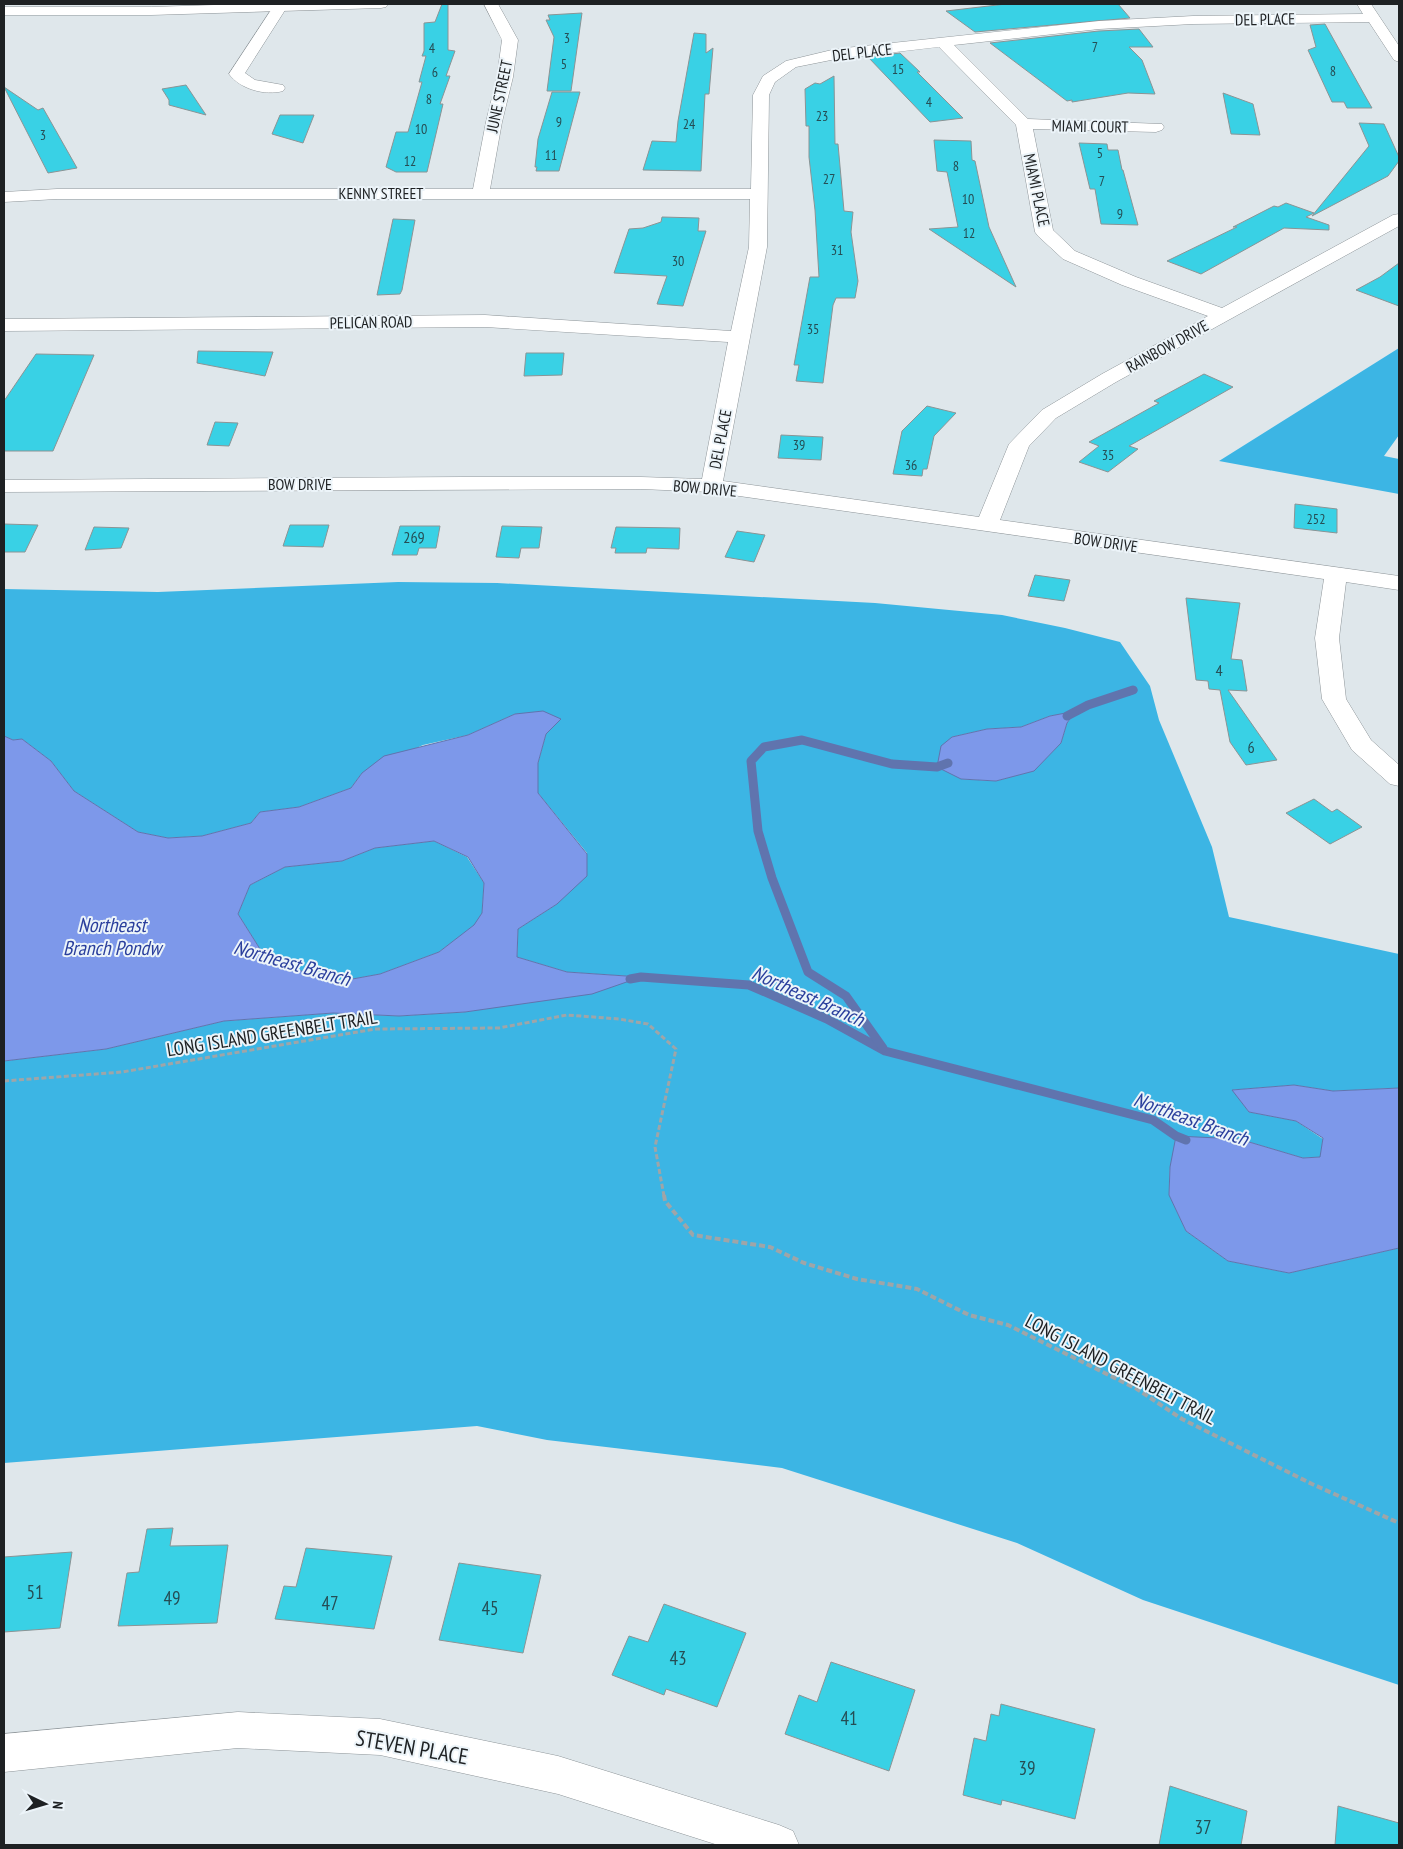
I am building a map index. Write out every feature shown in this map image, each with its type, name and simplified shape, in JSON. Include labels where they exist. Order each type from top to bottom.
[{"type":"street","points":[[4,11],[381,4]]},
{"type":"street","name":"JUNE STREET","points":[[481,193],[494,122],[505,77],[510,40],[491,4]]},
{"type":"street","points":[[1364,4],[1399,57]]},
{"type":"street","points":[[277,88],[250,84],[236,74],[280,7]]},
{"type":"street","name":"DEL PLACE","points":[[711,486],[738,338],[758,247],[761,95],[769,79],[791,64],[836,54],[944,44],[1098,25],[1147,22],[1374,18]]},
{"type":"street","points":[[944,44],[1024,124]]},
{"type":"street","name":"MIAMI COURT","points":[[1024,124],[1156,127]]},
{"type":"street","name":"MIAMI PLACE","points":[[1024,124],[1044,232],[1069,255],[1129,281],[1222,316]]},
{"type":"street","name":"KENNY STREET","points":[[4,197],[67,194],[759,194]]},
{"type":"street","name":"RAINBOW DRIVE","points":[[987,525],[1019,444],[1049,414],[1108,378],[1399,219]]},
{"type":"street","name":"PELICAN ROAD","points":[[4,324],[485,321],[556,324],[738,338]]},
{"type":"street","name":"BOW DRIVE","points":[[4,486],[472,483],[641,483],[711,486],[1399,582]]},
{"type":"street","points":[[1336,574],[1327,638],[1334,699],[1361,745],[1399,778]]},
{"type":"street","name":"STEVEN PLACE","points":[[4,1752],[238,1730],[380,1737],[558,1775],[779,1845]]},
{"type":"path","name":"LONG ISLAND GREENBELT TRAIL","points":[[4,1081],[122,1072],[375,1029],[499,1028],[567,1015],[619,1019],[648,1024],[676,1049],[656,1146],[665,1201],[693,1235],[770,1247],[804,1264],[840,1274],[917,1289],[969,1315],[1008,1326],[1137,1389],[1182,1419],[1312,1484],[1399,1523]]},
{"type":"shaded area","points":[[1399,348],[1399,435],[1384,456],[1399,459],[1399,494],[1219,461]]},
{"type":"shaded area","points":[[398,582],[497,583],[875,603],[1002,615],[1120,642],[1150,686],[1159,720],[1212,847],[1229,917],[1399,954],[1399,1088],[1333,1091],[1294,1085],[1233,1090],[1249,1112],[1296,1121],[1323,1139],[1321,1157],[1303,1158],[1239,1139],[1170,1167],[1169,1194],[1186,1231],[1228,1261],[1289,1273],[1399,1248],[1399,1685],[1143,1600],[1017,1543],[782,1468],[547,1440],[477,1426],[4,1463],[4,1061],[106,1049],[224,1021],[333,1013],[399,1016],[465,1012],[640,977],[567,972],[517,957],[518,929],[557,904],[587,853],[538,793],[538,763],[546,734],[560,720],[515,714],[468,735],[423,745],[362,773],[351,788],[299,807],[260,812],[251,823],[202,836],[168,838],[138,832],[74,791],[51,761],[22,739],[13,740],[4,736],[4,589],[158,592]],"holes":[[[1076,712],[1067,723],[1061,743],[1033,771],[996,781],[961,779],[952,737],[987,729],[1021,727],[1050,716]]]},
{"type":"shaded area","points":[[434,841],[467,857],[484,883],[482,913],[475,925],[439,952],[380,974],[336,982],[285,966],[260,949],[238,914],[250,885],[285,867],[342,861],[375,848]]},
{"type":"water","name":"Northeast Branch Pondw","points":[[543,711],[561,719],[546,734],[538,763],[538,793],[587,854],[587,876],[557,904],[518,929],[517,957],[567,972],[641,977],[592,994],[465,1012],[399,1016],[333,1013],[224,1021],[106,1049],[4,1061],[4,736],[13,740],[22,739],[51,761],[74,791],[138,832],[168,838],[202,836],[251,823],[260,812],[299,807],[351,788],[362,773],[384,756],[468,735],[515,714]],"holes":[[[434,841],[468,857],[484,883],[482,913],[474,925],[439,952],[380,974],[336,982],[286,966],[260,949],[238,914],[250,885],[285,867],[342,861],[375,848]]]},
{"type":"water","points":[[1076,711],[1067,723],[1061,743],[1034,771],[996,781],[961,779],[937,767],[941,746],[952,737],[987,729],[1021,727],[1050,716]]},
{"type":"water","points":[[1294,1085],[1333,1091],[1399,1088],[1399,1248],[1289,1273],[1228,1261],[1186,1231],[1169,1195],[1170,1167],[1176,1136],[1239,1139],[1303,1158],[1320,1157],[1323,1138],[1296,1121],[1249,1112],[1232,1090]]},
{"type":"building","points":[[442,4],[448,4],[448,50],[455,51],[446,76],[450,76],[440,104],[443,104],[427,172],[396,172],[386,167],[396,132],[408,132],[422,82],[419,82],[426,56],[422,56],[424,51],[424,23],[435,22]]},
{"type":"building","points":[[1006,4],[1118,4],[1130,18],[975,32],[946,11]]},
{"type":"building","points":[[582,13],[571,91],[547,91],[554,37],[546,20],[550,20],[548,15]]},
{"type":"building","points":[[1325,24],[1372,108],[1347,108],[1344,102],[1332,102],[1308,50],[1316,47],[1310,25]]},
{"type":"building","points":[[1139,29],[1153,47],[1129,47],[1142,60],[1155,94],[1128,93],[1072,102],[1072,100],[1067,101],[990,43],[1099,31]]},
{"type":"building","points":[[694,33],[706,34],[706,53],[713,48],[709,94],[705,94],[701,171],[643,170],[652,141],[676,142]]},
{"type":"building","points":[[900,53],[963,118],[930,122],[868,57]]},
{"type":"building","points":[[834,76],[835,144],[838,144],[844,211],[853,212],[851,232],[858,281],[855,298],[836,298],[833,305],[823,383],[796,381],[799,365],[794,365],[810,277],[819,277],[815,210],[809,157],[809,126],[806,126],[805,89],[815,83],[820,84]]},
{"type":"building","points":[[186,85],[206,115],[169,105],[169,100],[162,89]]},
{"type":"building","points":[[4,87],[38,110],[43,108],[77,168],[48,173]]},
{"type":"building","points":[[552,92],[580,92],[559,171],[536,171],[538,139]]},
{"type":"building","points":[[1223,93],[1253,104],[1260,135],[1231,134]]},
{"type":"building","points":[[280,115],[314,115],[303,143],[272,134]]},
{"type":"building","points":[[1359,123],[1384,124],[1399,157],[1399,161],[1388,176],[1312,216],[1369,146]]},
{"type":"building","points":[[934,140],[971,141],[972,160],[975,161],[989,227],[1016,287],[929,229],[958,227],[947,172],[937,171]]},
{"type":"building","points":[[1079,143],[1107,144],[1108,150],[1118,150],[1138,225],[1101,224],[1095,189],[1090,189]]},
{"type":"building","points":[[1286,203],[1314,213],[1306,217],[1329,225],[1329,230],[1284,228],[1201,274],[1167,261],[1237,227],[1233,227],[1274,206],[1278,207]]},
{"type":"building","points":[[662,217],[699,218],[698,231],[706,231],[683,306],[657,304],[667,276],[614,273],[629,229],[643,228],[661,222]]},
{"type":"building","points":[[393,219],[415,220],[402,290],[400,294],[377,295]]},
{"type":"building","points":[[1399,263],[1399,306],[1356,290],[1380,277]]},
{"type":"building","points":[[198,351],[273,352],[265,376],[197,363]]},
{"type":"building","points":[[526,353],[564,353],[562,375],[524,376]]},
{"type":"building","points":[[36,354],[94,355],[53,451],[4,451],[4,401]]},
{"type":"building","points":[[1204,374],[1233,387],[1129,446],[1138,449],[1108,472],[1079,462],[1099,446],[1089,442],[1159,403],[1154,401]]},
{"type":"building","points":[[927,406],[956,413],[934,436],[927,469],[923,469],[922,476],[893,474],[902,431]]},
{"type":"building","points":[[215,422],[238,423],[229,446],[207,445]]},
{"type":"building","points":[[781,435],[823,437],[821,460],[778,458]]},
{"type":"building","points":[[1295,504],[1337,509],[1337,533],[1294,528]]},
{"type":"building","points":[[4,524],[38,525],[25,552],[4,552]]},
{"type":"building","points":[[290,525],[329,525],[323,547],[283,546]]},
{"type":"building","points":[[400,526],[440,526],[436,548],[419,548],[417,555],[392,555]]},
{"type":"building","points":[[502,526],[542,527],[539,548],[521,548],[519,558],[496,557]]},
{"type":"building","points":[[94,527],[129,528],[121,548],[85,550]]},
{"type":"building","points":[[616,527],[680,528],[679,549],[647,548],[646,553],[615,553],[616,548],[611,548]]},
{"type":"building","points":[[737,531],[765,535],[754,562],[725,557]]},
{"type":"building","points":[[1035,575],[1070,580],[1064,601],[1028,596]]},
{"type":"building","points":[[1186,598],[1240,603],[1231,659],[1242,660],[1247,691],[1228,690],[1277,760],[1246,765],[1230,742],[1220,690],[1209,689],[1208,681],[1196,680]]},
{"type":"building","points":[[1314,799],[1332,812],[1337,809],[1362,827],[1330,844],[1286,813]]},
{"type":"building","points":[[173,1528],[170,1546],[228,1545],[217,1623],[118,1626],[127,1573],[139,1572],[147,1529]]},
{"type":"building","points":[[306,1548],[392,1556],[374,1629],[275,1619],[284,1586],[296,1587]]},
{"type":"building","points":[[72,1552],[60,1628],[4,1632],[4,1557]]},
{"type":"building","points":[[459,1563],[541,1575],[523,1653],[439,1640]]},
{"type":"building","points":[[664,1604],[746,1633],[717,1707],[666,1689],[664,1695],[612,1675],[629,1636],[648,1642]]},
{"type":"building","points":[[831,1662],[915,1690],[889,1771],[785,1734],[799,1695],[817,1702]]},
{"type":"building","points":[[1001,1704],[1095,1729],[1075,1819],[1002,1800],[1001,1805],[963,1795],[974,1738],[986,1741],[991,1714],[999,1716]]},
{"type":"building","points":[[1170,1786],[1247,1811],[1241,1845],[1159,1845]]},
{"type":"building","points":[[1338,1806],[1399,1823],[1399,1845],[1335,1845]]},
{"type":"waterway","points":[[1067,716],[1088,705],[1133,690]]},
{"type":"waterway","points":[[1129,692],[1134,690]]},
{"type":"waterway","points":[[883,1048],[846,996],[808,972],[772,878],[758,831],[751,761],[764,747],[802,740],[892,764],[937,767],[948,763]]},
{"type":"waterway","name":"Northeast Branch","points":[[630,979],[641,977],[749,985],[827,1019],[885,1051],[1153,1120],[1176,1136],[1186,1140]]}]
